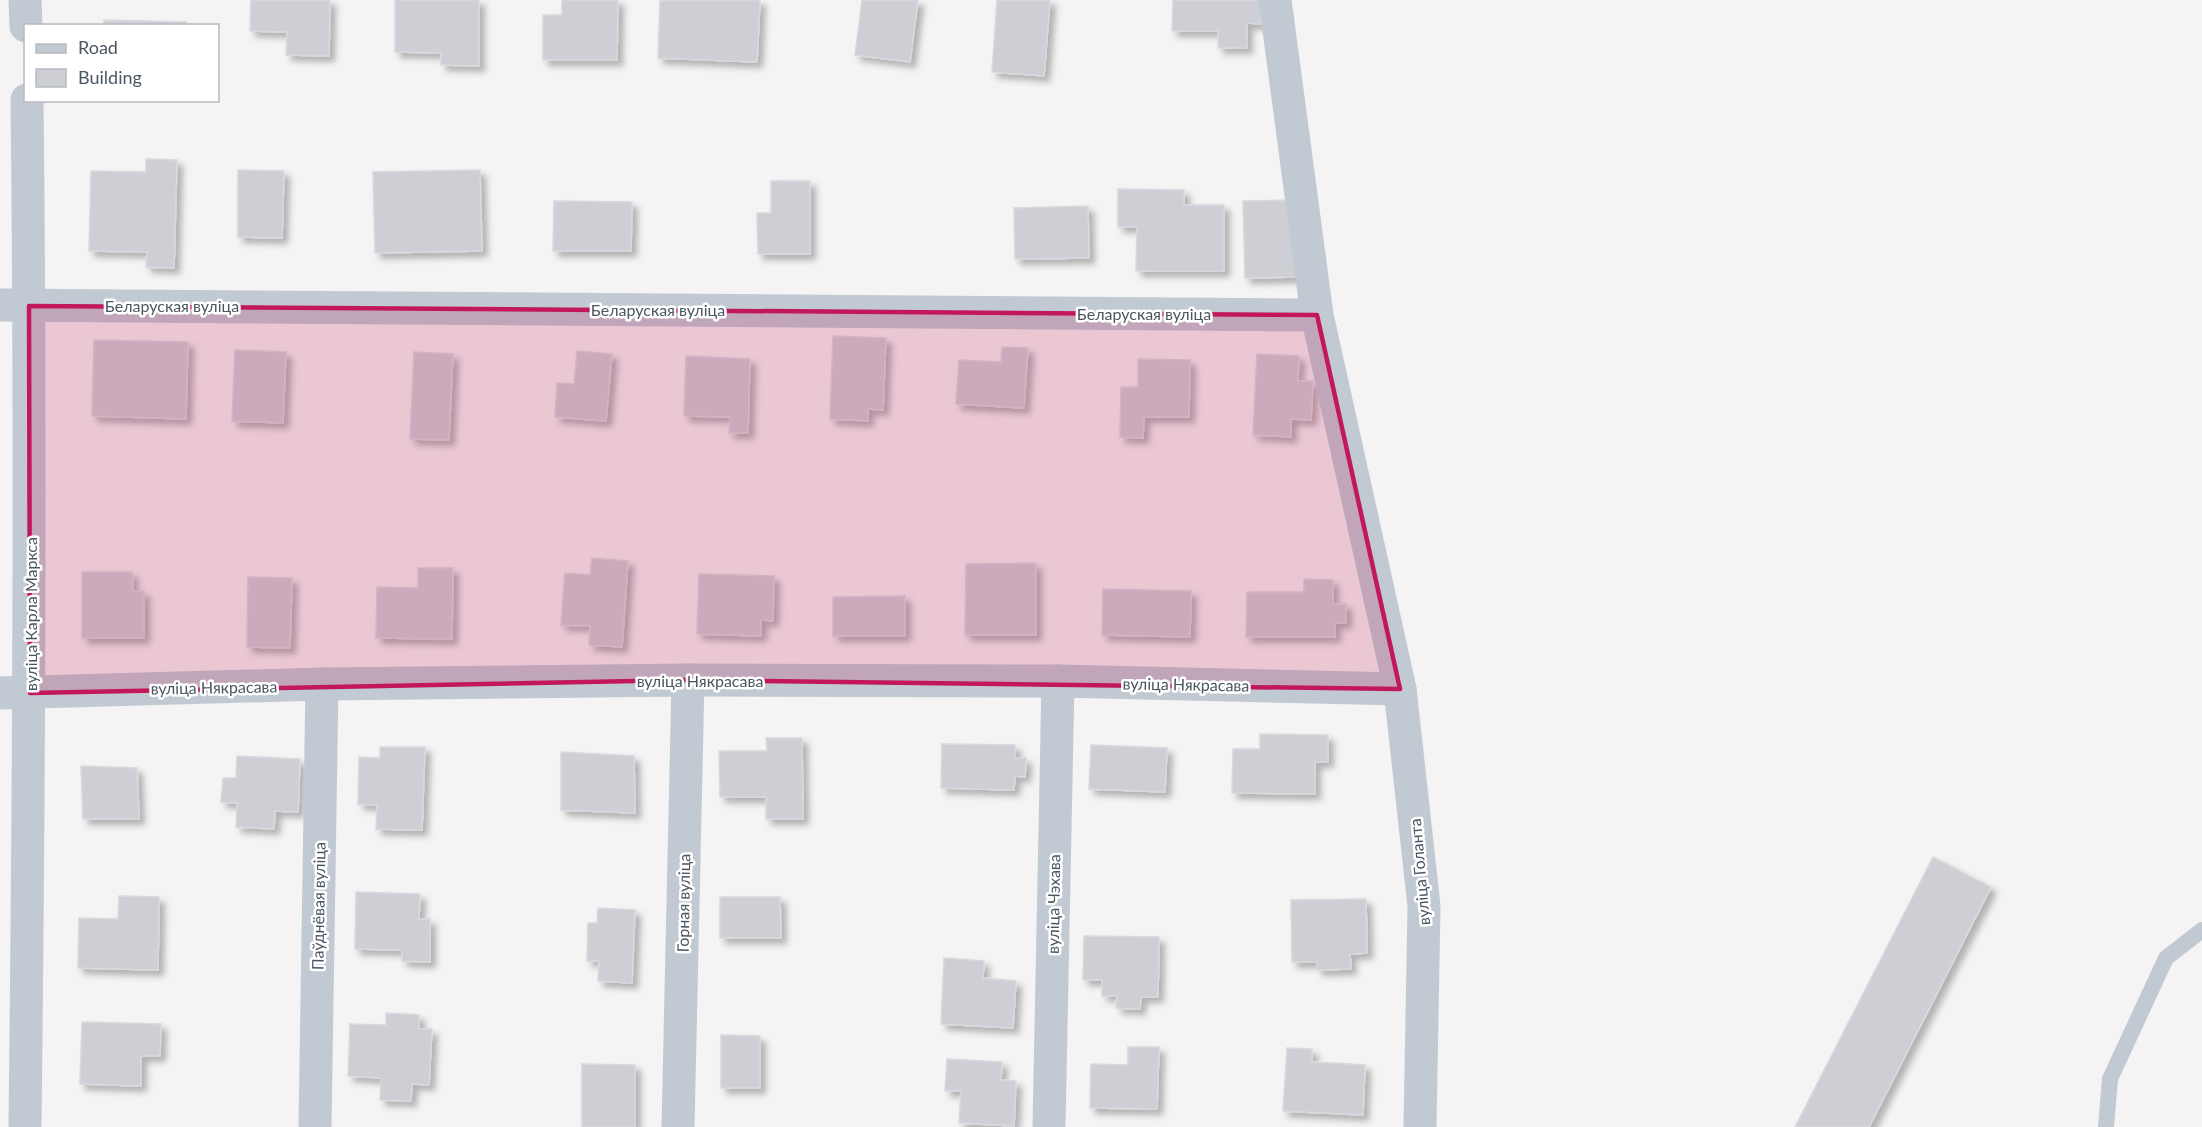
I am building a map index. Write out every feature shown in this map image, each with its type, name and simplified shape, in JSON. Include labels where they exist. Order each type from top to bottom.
[{"type":"street","points":[[25,0],[26,24]]},
{"type":"street","name":"вуліца Голанта","points":[[1275,0],[1317,315],[1400,689],[1424,906],[1420,1127]]},
{"type":"street","name":"вуліца Карла Маркса","points":[[26,1127],[15,693],[15,306],[27,102]]},
{"type":"street","name":"Беларуская вуліца","points":[[15,306],[1317,315]]},
{"type":"street","name":"вуліца Някрасава","points":[[15,693],[322,684],[688,680],[1058,681],[1400,689]]},
{"type":"street","name":"Горная вуліца","points":[[678,1127],[688,680]]},
{"type":"street","name":"вуліца Чэхава","points":[[1049,1127],[1058,681]]},
{"type":"street","name":"Паўднёвая вуліца","points":[[315,1127],[322,684]]},
{"type":"lane","points":[[2106,1127],[2110,1079],[2166,958],[2202,930]]},
{"type":"highlighted area","points":[[29,306],[1317,315],[1400,689],[688,680],[30,693]]},
{"type":"building","points":[[251,0],[330,0],[329,56],[286,55],[287,32],[250,31]]},
{"type":"building","points":[[395,0],[479,0],[479,66],[441,65],[441,53],[395,52]]},
{"type":"building","points":[[562,0],[618,0],[617,60],[543,60],[543,15],[562,15]]},
{"type":"building","points":[[760,0],[757,62],[658,58],[660,1]]},
{"type":"building","points":[[862,0],[918,0],[910,62],[855,55]]},
{"type":"building","points":[[997,0],[1050,0],[1044,76],[992,72]]},
{"type":"building","points":[[1173,0],[1261,0],[1261,24],[1247,23],[1247,48],[1218,48],[1218,31],[1172,31]]},
{"type":"building","points":[[104,20],[186,22],[186,24],[104,24]]},
{"type":"building","points":[[146,159],[177,160],[174,268],[146,267],[147,252],[89,251],[91,171],[146,172]]},
{"type":"building","points":[[238,170],[284,171],[282,238],[238,237]]},
{"type":"building","points":[[480,170],[482,251],[375,253],[373,172]]},
{"type":"building","points":[[771,181],[810,181],[810,254],[758,254],[757,213],[771,213]]},
{"type":"building","points":[[1118,189],[1184,190],[1184,205],[1224,205],[1224,271],[1136,271],[1137,227],[1118,227]]},
{"type":"building","points":[[1298,200],[1300,277],[1245,278],[1243,201]]},
{"type":"building","points":[[554,201],[632,202],[631,251],[553,251]]},
{"type":"building","points":[[1088,206],[1089,258],[1015,259],[1014,208]]},
{"type":"building","points":[[833,336],[886,338],[883,410],[868,409],[868,421],[830,419]]},
{"type":"building","points":[[94,340],[188,342],[186,419],[92,416]]},
{"type":"building","points":[[1002,347],[1028,348],[1024,408],[956,404],[959,360],[1001,362]]},
{"type":"building","points":[[235,350],[286,352],[283,423],[232,421]]},
{"type":"building","points":[[577,351],[612,354],[606,421],[555,417],[557,383],[574,384]]},
{"type":"building","points":[[414,352],[453,354],[449,440],[410,439]]},
{"type":"building","points":[[1257,354],[1299,356],[1298,381],[1313,381],[1311,420],[1291,419],[1291,437],[1253,435]]},
{"type":"building","points":[[686,356],[750,359],[748,433],[729,433],[730,417],[684,416]]},
{"type":"building","points":[[1138,359],[1190,360],[1189,417],[1144,417],[1143,438],[1120,437],[1121,387],[1138,387]]},
{"type":"building","points":[[592,558],[628,561],[622,647],[589,645],[590,626],[561,625],[565,573],[590,575]]},
{"type":"building","points":[[1036,563],[1036,635],[965,635],[966,564]]},
{"type":"building","points":[[418,568],[453,568],[452,639],[376,638],[377,587],[418,588]]},
{"type":"building","points":[[82,572],[132,572],[133,591],[144,591],[144,638],[82,638]]},
{"type":"building","points":[[699,574],[774,576],[773,621],[761,620],[761,636],[697,634]]},
{"type":"building","points":[[248,577],[292,578],[290,648],[247,647]]},
{"type":"building","points":[[1304,579],[1333,580],[1333,604],[1346,604],[1346,623],[1335,623],[1335,637],[1246,637],[1247,592],[1304,592]]},
{"type":"building","points":[[1103,589],[1191,591],[1190,637],[1102,635]]},
{"type":"building","points":[[905,596],[905,636],[833,636],[833,597]]},
{"type":"building","points":[[1260,734],[1328,735],[1328,762],[1315,762],[1315,794],[1232,793],[1233,749],[1260,749]]},
{"type":"building","points":[[766,738],[802,738],[803,819],[766,819],[766,797],[720,797],[719,751],[767,751]]},
{"type":"building","points":[[942,744],[1015,745],[1015,758],[1026,758],[1025,777],[1015,776],[1014,790],[941,788]]},
{"type":"building","points":[[1091,745],[1167,748],[1165,792],[1089,789]]},
{"type":"building","points":[[380,747],[425,747],[422,830],[376,829],[377,805],[358,804],[359,757],[380,758]]},
{"type":"building","points":[[561,752],[634,756],[635,813],[561,810]]},
{"type":"building","points":[[237,756],[300,759],[298,812],[275,811],[274,829],[236,827],[237,803],[221,802],[223,778],[236,778]]},
{"type":"building","points":[[81,766],[137,768],[139,819],[83,819]]},
{"type":"building","points":[[1933,857],[1991,887],[1869,1127],[1795,1127]]},
{"type":"building","points":[[356,892],[420,894],[419,919],[430,919],[430,962],[402,961],[402,950],[355,949]]},
{"type":"building","points":[[119,896],[159,897],[158,970],[78,968],[79,918],[118,919]]},
{"type":"building","points":[[720,897],[780,897],[781,938],[720,938]]},
{"type":"building","points":[[1366,899],[1367,953],[1350,954],[1351,969],[1317,970],[1317,962],[1292,962],[1291,900]]},
{"type":"building","points":[[598,908],[635,910],[632,983],[598,981],[599,961],[587,961],[588,923],[597,923]]},
{"type":"building","points":[[1084,936],[1159,937],[1158,997],[1141,997],[1140,1009],[1116,1008],[1117,996],[1102,996],[1102,980],[1083,980]]},
{"type":"building","points":[[944,958],[984,961],[983,978],[1016,981],[1013,1028],[941,1024]]},
{"type":"building","points":[[386,1013],[419,1015],[419,1029],[432,1029],[429,1085],[412,1084],[411,1101],[380,1100],[381,1078],[348,1076],[350,1024],[386,1025]]},
{"type":"building","points":[[82,1022],[161,1024],[160,1056],[141,1056],[141,1086],[80,1084]]},
{"type":"building","points":[[721,1035],[760,1036],[760,1088],[721,1088]]},
{"type":"building","points":[[1128,1047],[1159,1047],[1157,1109],[1090,1108],[1091,1064],[1128,1065]]},
{"type":"building","points":[[1287,1048],[1312,1049],[1312,1062],[1365,1065],[1363,1115],[1283,1111]]},
{"type":"building","points":[[947,1059],[1002,1062],[1001,1080],[1016,1081],[1014,1126],[959,1123],[961,1091],[945,1091]]},
{"type":"building","points":[[582,1064],[635,1065],[635,1127],[582,1127]]}]
